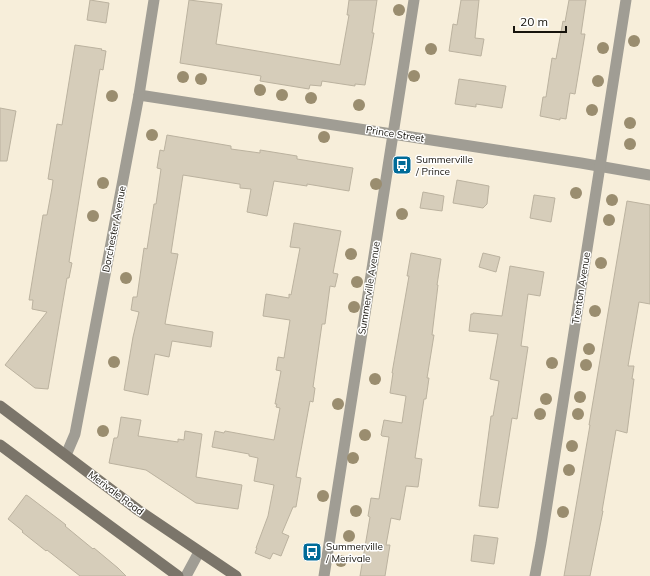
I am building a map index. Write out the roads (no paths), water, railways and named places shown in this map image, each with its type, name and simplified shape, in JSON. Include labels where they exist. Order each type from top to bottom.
[{"type":"main road","name":"Merivale Road","points":[[0,406],[138,510],[236,576]]},
{"type":"main road","points":[[0,445],[178,576]]},
{"type":"street","name":"Dorchester Avenue","points":[[66,455],[75,434],[139,95],[154,0]]},
{"type":"street","name":"Summerville Avenue","points":[[324,576],[414,0]]},
{"type":"street","name":"Trenton Avenue","points":[[535,576],[544,527],[626,0]]},
{"type":"street","name":"Prince Street","points":[[139,95],[650,175]]},
{"type":"street","points":[[186,576],[199,552]]},
{"type":"place","name":"Summerville / Prince","points":[[402,165]]},
{"type":"place","name":"Summerville / Merivale","points":[[312,552]]}]
